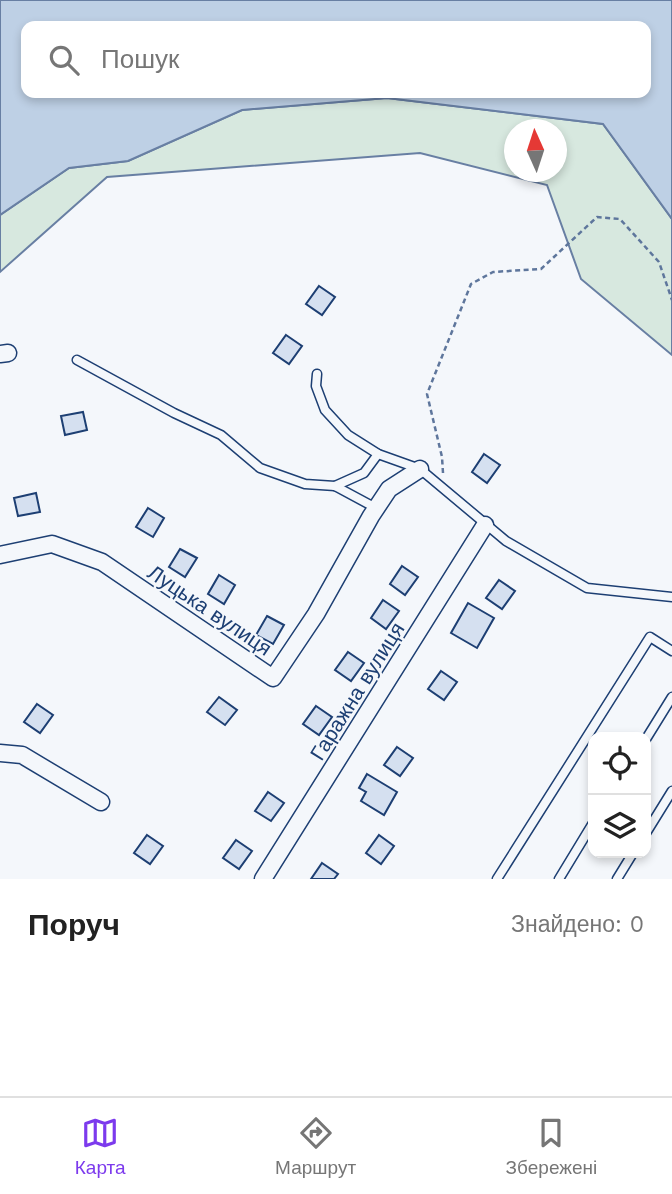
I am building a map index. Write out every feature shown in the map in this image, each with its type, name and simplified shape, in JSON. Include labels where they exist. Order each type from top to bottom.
[{"type":"street","name":"Луцька вулиця","points":[[0,555],[52,544],[102,562],[273,678],[316,614],[389,489],[420,469]]},
{"type":"street","name":"Гаражна вулиця","points":[[263,879],[485,524]]},
{"type":"street","points":[[0,753],[22,755],[101,802]]},
{"type":"lane","points":[[77,360],[174,413],[221,435],[260,468],[305,484],[335,486],[376,508]]},
{"type":"lane","points":[[317,374],[316,386],[325,410],[348,435],[378,454],[420,469],[506,541],[587,588],[672,597]]},
{"type":"lane","points":[[335,486],[364,472],[378,454]]},
{"type":"lane","points":[[497,879],[650,637],[672,651]]},
{"type":"lane","points":[[650,732],[672,697]]},
{"type":"lane","points":[[651,825],[672,791]]},
{"type":"lane","points":[[559,879],[588,831]]},
{"type":"lane","points":[[617,879],[630,858]]},
{"type":"path","points":[[444,489],[442,457],[428,394],[471,284],[493,272],[541,269],[597,217],[620,219],[659,262],[672,300]]},
{"type":"shaded area","points":[[387,98],[561,119],[504,119],[504,174],[420,153],[107,177],[0,272],[0,215],[69,168],[128,161],[242,110]]},
{"type":"shaded area","points":[[567,120],[603,124],[672,219],[672,355],[581,279],[547,185],[535,182],[567,182]]},
{"type":"water","points":[[0,0],[672,0],[672,219],[603,124],[387,98],[242,110],[128,161],[69,168],[0,215]]},
{"type":"building","points":[[319,286],[335,297],[322,315],[306,304]]},
{"type":"building","points":[[286,335],[302,346],[289,364],[273,353]]},
{"type":"building","points":[[83,412],[87,430],[65,435],[61,416]]},
{"type":"building","points":[[484,454],[500,465],[487,483],[472,472]]},
{"type":"building","points":[[36,493],[40,512],[18,516],[14,498]]},
{"type":"building","points":[[148,508],[164,518],[153,537],[136,527]]},
{"type":"building","points":[[180,549],[197,558],[185,577],[169,567]]},
{"type":"building","points":[[402,566],[418,577],[405,595],[390,584]]},
{"type":"building","points":[[219,575],[235,585],[224,604],[208,594]]},
{"type":"building","points":[[499,580],[515,591],[502,609],[486,598]]},
{"type":"building","points":[[383,600],[399,611],[386,629],[371,618]]},
{"type":"building","points":[[468,603],[494,618],[477,648],[451,633]]},
{"type":"building","points":[[267,616],[284,625],[273,644],[256,635]]},
{"type":"building","points":[[348,652],[364,663],[351,681],[335,670]]},
{"type":"building","points":[[441,671],[457,682],[444,700],[428,689]]},
{"type":"building","points":[[219,697],[237,710],[225,725],[207,712]]},
{"type":"building","points":[[37,704],[53,715],[40,733],[24,722]]},
{"type":"building","points":[[316,706],[332,717],[319,735],[303,724]]},
{"type":"building","points":[[397,747],[413,758],[400,776],[384,765]]},
{"type":"building","points":[[367,774],[397,792],[384,815],[361,801],[366,792],[359,788]]},
{"type":"building","points":[[268,792],[284,803],[271,821],[255,811]]},
{"type":"building","points":[[147,835],[163,846],[150,864],[134,853]]},
{"type":"building","points":[[379,835],[394,846],[381,864],[366,853]]},
{"type":"building","points":[[236,840],[252,851],[239,869],[223,858]]},
{"type":"building","points":[[322,863],[338,874],[334,879],[311,879]]}]
